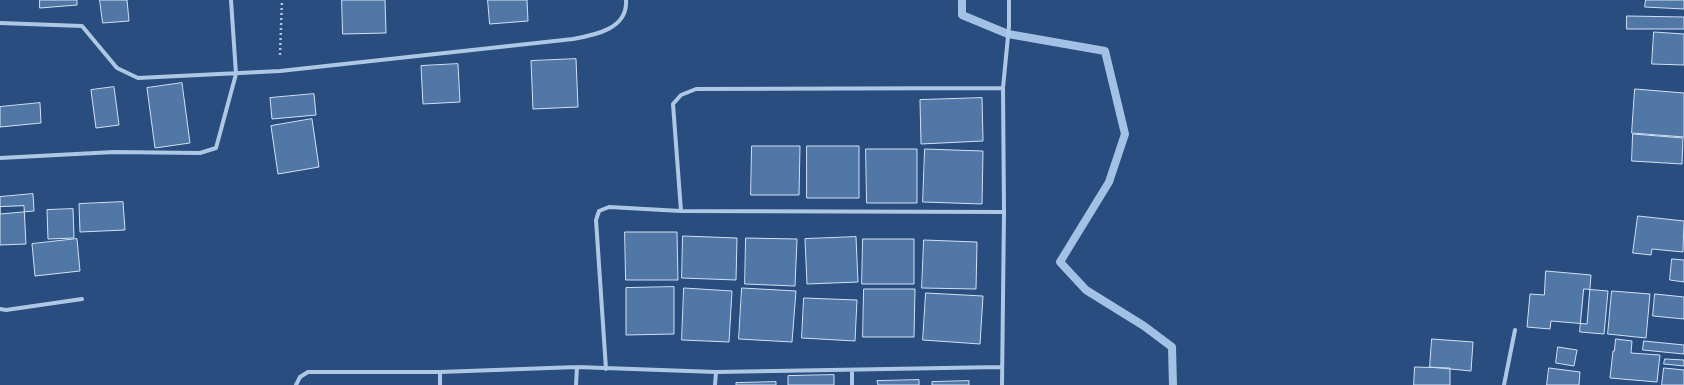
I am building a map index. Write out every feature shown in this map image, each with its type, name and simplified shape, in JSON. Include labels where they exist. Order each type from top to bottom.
[{"type":"street","points":[[0,158],[114,152],[207,152],[216,148],[236,74],[231,0]]},
{"type":"street","points":[[0,23],[82,26],[117,68],[138,78],[280,71],[573,39],[596,35],[612,28],[622,17],[626,7],[626,0]]},
{"type":"street","points":[[1002,385],[1001,367],[1004,212],[1003,88],[1009,26],[1009,0]]},
{"type":"street","points":[[682,211],[673,104],[681,95],[696,89],[1003,88]]},
{"type":"street","points":[[606,369],[596,220],[599,210],[609,207],[682,211],[1004,212]]},
{"type":"street","points":[[0,309],[6,310],[82,299]]},
{"type":"street","points":[[1504,385],[1515,330]]},
{"type":"street","points":[[296,385],[300,377],[308,372],[440,372],[577,367],[716,372],[1001,367]]},
{"type":"street","points":[[576,385],[577,367]]},
{"type":"street","points":[[852,370],[852,385]]},
{"type":"street","points":[[440,372],[440,385]]},
{"type":"street","points":[[716,372],[716,385]]},
{"type":"path","points":[[280,71],[282,0]]},
{"type":"building","points":[[40,0],[77,0],[77,5],[40,8]]},
{"type":"building","points":[[100,0],[127,0],[129,21],[103,23]]},
{"type":"building","points":[[342,0],[385,0],[386,33],[343,34]]},
{"type":"building","points":[[488,0],[527,0],[528,21],[490,24]]},
{"type":"building","points":[[1646,0],[1684,0],[1684,9],[1645,7]]},
{"type":"building","points":[[1627,16],[1684,17],[1684,29],[1627,29]]},
{"type":"building","points":[[1654,32],[1684,34],[1684,65],[1652,64]]},
{"type":"building","points":[[576,59],[578,107],[533,109],[531,61]]},
{"type":"building","points":[[458,64],[460,102],[423,104],[421,66]]},
{"type":"building","points":[[182,83],[190,143],[155,148],[147,88]]},
{"type":"building","points":[[114,87],[119,125],[96,128],[91,90]]},
{"type":"building","points":[[1635,89],[1684,93],[1684,137],[1632,133]]},
{"type":"building","points":[[314,94],[316,115],[272,119],[270,98]]},
{"type":"building","points":[[982,98],[983,141],[921,144],[920,100]]},
{"type":"building","points":[[40,103],[41,123],[0,127],[0,107]]},
{"type":"building","points":[[312,119],[319,167],[278,174],[271,126]]},
{"type":"building","points":[[1633,134],[1683,138],[1682,164],[1632,161]]},
{"type":"building","points":[[752,146],[800,146],[799,195],[751,195]]},
{"type":"building","points":[[807,146],[859,146],[859,198],[807,198]]},
{"type":"building","points":[[866,149],[917,149],[917,203],[867,203]]},
{"type":"building","points":[[925,149],[983,151],[982,204],[923,202]]},
{"type":"building","points":[[33,194],[34,211],[0,214],[0,197]]},
{"type":"building","points":[[123,202],[125,230],[80,232],[79,204]]},
{"type":"building","points":[[24,206],[26,244],[0,245],[0,207]]},
{"type":"building","points":[[73,209],[74,238],[48,239],[47,210]]},
{"type":"building","points":[[1638,216],[1684,221],[1683,252],[1652,249],[1651,255],[1633,253]]},
{"type":"building","points":[[625,232],[677,232],[678,280],[626,280]]},
{"type":"building","points":[[683,236],[737,238],[736,280],[682,278]]},
{"type":"building","points":[[856,237],[858,282],[807,284],[805,239]]},
{"type":"building","points":[[746,238],[797,239],[795,286],[745,284]]},
{"type":"building","points":[[77,239],[80,271],[35,276],[32,244]]},
{"type":"building","points":[[863,239],[914,239],[914,284],[862,284]]},
{"type":"building","points":[[924,240],[977,242],[976,289],[922,288]]},
{"type":"building","points":[[1672,259],[1684,260],[1684,282],[1670,280]]},
{"type":"building","points":[[1546,271],[1591,275],[1587,324],[1551,321],[1550,329],[1527,327],[1530,294],[1544,295]]},
{"type":"building","points":[[674,287],[674,334],[626,335],[626,288]]},
{"type":"building","points":[[684,288],[732,291],[729,342],[682,340]]},
{"type":"building","points":[[742,288],[796,291],[792,342],[739,339]]},
{"type":"building","points":[[864,289],[915,289],[914,337],[863,337]]},
{"type":"building","points":[[1584,289],[1608,291],[1604,334],[1580,332]]},
{"type":"building","points":[[1612,291],[1650,294],[1646,338],[1608,334]]},
{"type":"building","points":[[926,293],[983,296],[980,344],[923,340]]},
{"type":"building","points":[[1655,294],[1684,297],[1684,319],[1653,316]]},
{"type":"building","points":[[804,298],[857,300],[855,341],[802,338]]},
{"type":"building","points":[[1432,339],[1473,342],[1471,371],[1430,367]]},
{"type":"building","points":[[1616,339],[1632,341],[1631,353],[1660,355],[1657,382],[1610,378]]},
{"type":"building","points":[[1644,341],[1684,345],[1684,354],[1643,350]]},
{"type":"building","points":[[1558,347],[1577,350],[1574,366],[1556,363]]},
{"type":"building","points":[[1665,359],[1684,360],[1684,366],[1664,364]]},
{"type":"building","points":[[1415,367],[1450,368],[1450,385],[1414,385]]},
{"type":"building","points":[[1549,368],[1580,372],[1579,385],[1547,385]]},
{"type":"building","points":[[1664,368],[1684,370],[1684,385],[1662,385]]},
{"type":"building","points":[[834,375],[834,385],[788,385],[788,376]]},
{"type":"building","points":[[919,380],[919,385],[878,385],[877,381]]},
{"type":"building","points":[[969,381],[969,385],[932,385],[932,382]]},
{"type":"building","points":[[776,382],[776,385],[736,385],[736,383]]},
{"type":"waterway","points":[[962,0],[962,15],[1008,34],[1105,51],[1125,134],[1109,182],[1060,262],[1086,290],[1144,326],[1172,347],[1173,385]]}]
